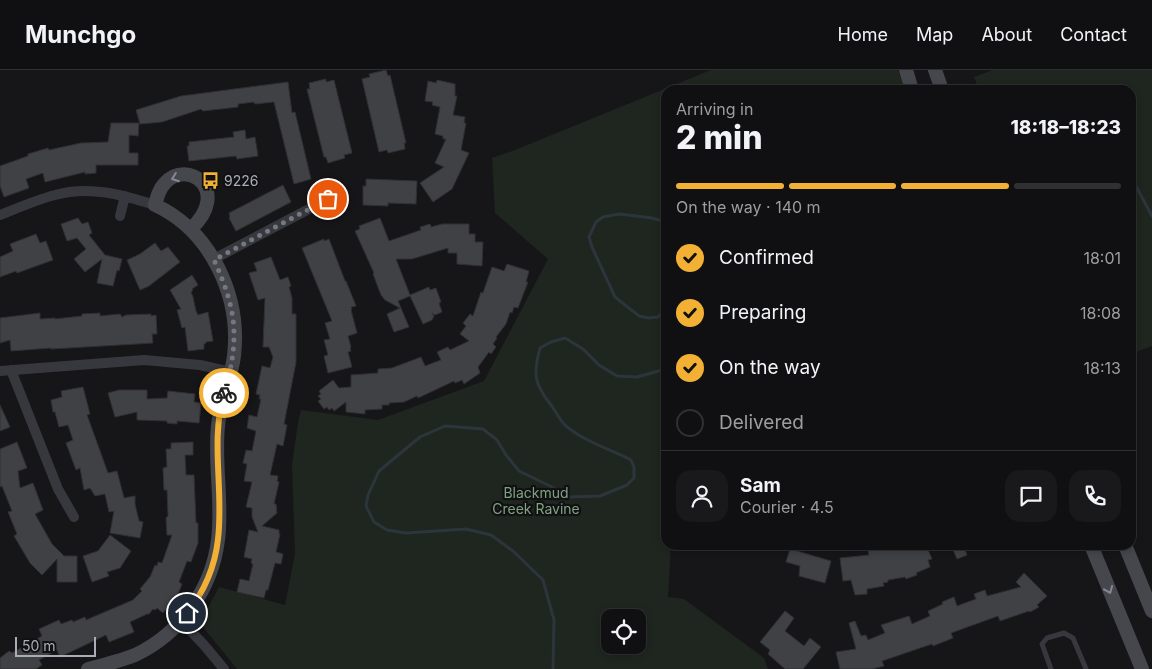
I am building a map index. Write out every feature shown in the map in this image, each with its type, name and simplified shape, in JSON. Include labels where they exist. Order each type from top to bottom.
[{"type":"street","points":[[906,70],[910,85]]},
{"type":"street","points":[[935,70],[940,85]]},
{"type":"street","points":[[155,205],[158,193],[165,182],[173,177],[189,175],[197,178],[204,185],[208,194],[208,203],[205,213],[191,229]]},
{"type":"street","points":[[0,215],[66,192],[106,192],[155,205],[166,210],[191,229],[214,260],[227,290],[234,318],[235,342],[231,372],[223,396],[218,426],[219,520],[215,555],[204,587],[181,621],[166,635],[136,654],[122,660],[88,669]]},
{"type":"street","points":[[120,216],[125,196]]},
{"type":"street","points":[[214,260],[328,199]]},
{"type":"street","points":[[0,371],[144,360],[200,365],[231,372]]},
{"type":"street","points":[[11,370],[58,489],[74,517]]},
{"type":"street","points":[[1093,550],[1142,669]]},
{"type":"street","points":[[1128,550],[1152,611]]},
{"type":"street","points":[[181,621],[224,669]]},
{"type":"lane","points":[[1051,669],[1042,644],[1047,638],[1064,633],[1073,638],[1086,669]]},
{"type":"green space","name":"Blackmud Creek Ravine","points":[[711,70],[898,70],[903,85],[674,85]]},
{"type":"green space","points":[[993,70],[1152,70],[1152,346],[1136,352],[1136,85],[977,85],[974,77]]},
{"type":"green space","name":"Blackmud Creek Ravine","points":[[661,90],[661,550],[671,550],[668,597],[684,599],[764,658],[768,669],[237,669],[203,627],[202,619],[219,587],[285,605],[295,554],[292,465],[301,410],[378,420],[484,381],[548,259],[495,213],[492,158]]},
{"type":"building","points":[[386,70],[388,76],[390,75],[406,143],[404,143],[405,149],[388,153],[387,150],[379,152],[362,79],[370,77],[369,74]]},
{"type":"building","points":[[326,79],[326,82],[334,80],[352,153],[344,155],[345,158],[328,163],[326,157],[324,157],[307,89],[310,89],[309,83]]},
{"type":"building","points":[[437,80],[455,84],[455,96],[457,96],[453,115],[465,117],[464,123],[466,123],[461,150],[469,153],[452,189],[433,202],[420,183],[444,167],[435,163],[446,139],[435,134],[440,107],[432,105],[433,102],[425,101],[428,81],[436,83]]},
{"type":"building","points":[[288,82],[292,113],[295,112],[311,179],[294,184],[274,102],[238,104],[238,107],[203,111],[201,109],[162,122],[140,124],[136,110],[181,96]]},
{"type":"building","points":[[111,123],[139,123],[138,136],[129,135],[129,153],[138,153],[138,165],[96,165],[96,173],[85,174],[85,172],[45,182],[43,173],[26,179],[29,188],[4,197],[0,186],[0,166],[48,148],[49,150],[81,143],[108,142]]},
{"type":"building","points":[[245,130],[246,139],[255,137],[258,156],[237,159],[236,156],[189,161],[187,146],[189,146],[189,142],[234,137],[233,132]]},
{"type":"building","points":[[366,179],[417,181],[416,204],[388,203],[388,206],[363,205],[363,186],[366,186]]},
{"type":"building","points":[[283,185],[291,202],[236,231],[229,218],[229,213]]},
{"type":"building","points":[[78,218],[82,224],[88,222],[92,233],[89,235],[105,255],[122,259],[113,286],[97,283],[102,259],[85,272],[74,259],[86,249],[77,238],[67,241],[61,224]]},
{"type":"building","points":[[380,218],[389,241],[421,230],[420,227],[430,224],[431,227],[442,224],[469,224],[469,234],[475,234],[475,242],[483,242],[482,266],[457,264],[457,253],[448,253],[448,248],[412,259],[396,259],[410,295],[429,287],[430,290],[436,288],[442,312],[435,315],[432,313],[434,316],[432,320],[423,324],[410,296],[398,301],[409,327],[394,332],[387,314],[400,308],[385,300],[381,295],[374,273],[355,231],[360,229],[359,226]]},
{"type":"building","points":[[36,234],[40,243],[46,241],[53,260],[0,277],[0,257],[13,251],[10,244]]},
{"type":"building","points":[[324,239],[324,241],[329,239],[356,306],[351,307],[351,310],[357,333],[348,336],[351,351],[348,352],[352,367],[328,373],[324,356],[328,355],[324,340],[330,339],[325,323],[332,321],[302,248]]},
{"type":"building","points":[[155,243],[161,251],[168,247],[180,262],[149,286],[140,290],[127,260],[140,254]]},
{"type":"building","points":[[271,257],[280,280],[288,277],[291,286],[289,287],[292,298],[292,314],[296,314],[296,362],[284,424],[287,425],[283,446],[277,444],[270,475],[278,476],[277,481],[279,482],[274,504],[276,504],[277,513],[262,526],[279,530],[280,534],[276,552],[283,554],[281,564],[275,563],[264,598],[237,592],[240,579],[249,581],[253,564],[251,563],[252,559],[244,557],[249,530],[258,532],[252,517],[252,508],[246,507],[252,482],[244,481],[247,464],[243,463],[246,450],[252,451],[256,431],[247,428],[249,415],[257,417],[261,399],[259,399],[260,395],[256,394],[262,366],[270,368],[273,357],[269,347],[263,347],[265,298],[258,300],[249,273],[257,271],[254,263]]},
{"type":"building","points":[[507,264],[529,271],[526,282],[528,282],[518,308],[514,307],[512,313],[510,312],[506,324],[496,337],[493,344],[496,347],[491,354],[489,352],[478,367],[480,373],[464,384],[462,380],[455,383],[454,381],[418,398],[417,396],[404,402],[382,405],[382,409],[365,410],[365,414],[346,412],[346,402],[334,411],[332,408],[329,410],[327,407],[324,409],[318,401],[321,399],[318,396],[321,394],[319,391],[333,380],[339,388],[351,387],[351,375],[378,373],[378,369],[392,368],[421,357],[425,366],[441,360],[437,352],[448,347],[450,350],[469,341],[460,334],[466,326],[463,323],[470,314],[473,316],[492,267],[504,271]]},
{"type":"building","points":[[192,275],[198,285],[191,292],[196,311],[198,315],[208,312],[213,341],[206,342],[204,349],[188,351],[185,327],[182,328],[177,310],[181,309],[170,290]]},
{"type":"building","points":[[40,313],[40,319],[100,313],[100,316],[120,314],[122,317],[126,315],[151,314],[151,316],[156,315],[157,334],[152,334],[153,343],[51,349],[11,351],[10,340],[0,343],[0,318]]},
{"type":"building","points":[[83,387],[90,414],[87,415],[108,473],[117,471],[124,498],[135,496],[139,521],[143,522],[140,538],[110,533],[114,511],[109,512],[105,494],[95,496],[90,488],[84,490],[80,468],[76,470],[66,443],[73,440],[68,425],[59,427],[55,412],[53,412],[51,400],[62,397],[61,391]]},
{"type":"building","points":[[119,390],[147,390],[147,399],[167,398],[168,391],[195,394],[194,402],[201,403],[199,423],[177,421],[177,424],[167,423],[167,421],[137,420],[137,412],[115,417],[108,393]]},
{"type":"building","points":[[0,405],[10,427],[0,431]]},
{"type":"building","points":[[17,442],[27,468],[18,471],[20,488],[33,483],[43,510],[35,514],[52,544],[64,556],[77,556],[77,582],[57,582],[57,559],[42,575],[30,563],[14,536],[17,534],[8,512],[12,511],[2,486],[0,487],[0,449]]},
{"type":"building","points":[[193,442],[193,455],[185,455],[186,475],[194,475],[198,543],[191,562],[187,561],[179,582],[182,584],[176,599],[163,613],[157,608],[153,609],[149,614],[130,622],[134,632],[109,642],[106,635],[60,657],[57,650],[39,660],[42,665],[36,669],[0,669],[0,658],[9,651],[12,653],[42,636],[39,629],[59,620],[61,624],[85,617],[86,620],[133,600],[142,591],[140,589],[150,577],[155,565],[157,566],[158,562],[162,563],[172,535],[167,535],[167,490],[164,490],[163,468],[167,467],[166,449],[171,449],[171,443]]},
{"type":"building","points":[[110,535],[131,551],[120,568],[107,572],[109,576],[92,582],[83,556],[98,551]]},
{"type":"building","points":[[790,550],[831,561],[825,583],[799,576],[800,566],[786,562]]},
{"type":"building","points":[[868,550],[928,550],[932,559],[928,560],[930,567],[916,573],[917,575],[906,579],[905,577],[888,580],[888,582],[883,583],[884,586],[867,589],[867,594],[855,595],[851,580],[843,581],[840,558],[869,555]]},
{"type":"building","points":[[953,550],[965,550],[967,555],[957,559]]},
{"type":"building","points":[[1024,573],[1047,596],[1037,605],[1039,607],[1030,612],[1000,621],[998,616],[951,633],[953,638],[882,661],[884,666],[872,669],[840,669],[836,652],[856,649],[849,623],[855,621],[861,636],[866,635],[868,640],[885,633],[881,625],[909,616],[912,624],[930,616],[928,611],[954,597],[957,606],[976,599],[974,594],[985,590],[987,596],[1021,587],[1016,582]]},
{"type":"building","points":[[785,611],[794,618],[785,631],[804,646],[810,638],[821,647],[803,669],[785,669],[768,654],[770,650],[760,642]]},
{"type":"waterway","points":[[1136,186],[1152,216]]},
{"type":"waterway","points":[[661,221],[619,214],[603,217],[596,222],[589,237],[615,297],[639,316],[649,318],[658,317],[661,314]]},
{"type":"waterway","points":[[553,669],[554,620],[543,580],[513,551],[491,535],[466,529],[406,533],[387,530],[374,522],[366,506],[368,495],[379,471],[420,437],[445,426],[483,429],[497,440],[519,471],[569,497],[600,496],[627,485],[634,478],[634,467],[631,460],[573,432],[564,424],[545,398],[536,378],[536,365],[540,348],[565,338],[583,349],[599,365],[617,376],[637,377],[661,370]]},
{"type":"way so far","points":[[224,393],[231,372],[233,358],[235,342],[234,318],[232,305],[223,278],[214,260],[328,199]]},
{"type":"place","name":"9226","points":[[210,180]]},
{"type":"route","points":[[187,613],[204,587],[215,555],[218,539],[217,442],[224,393]]}]
